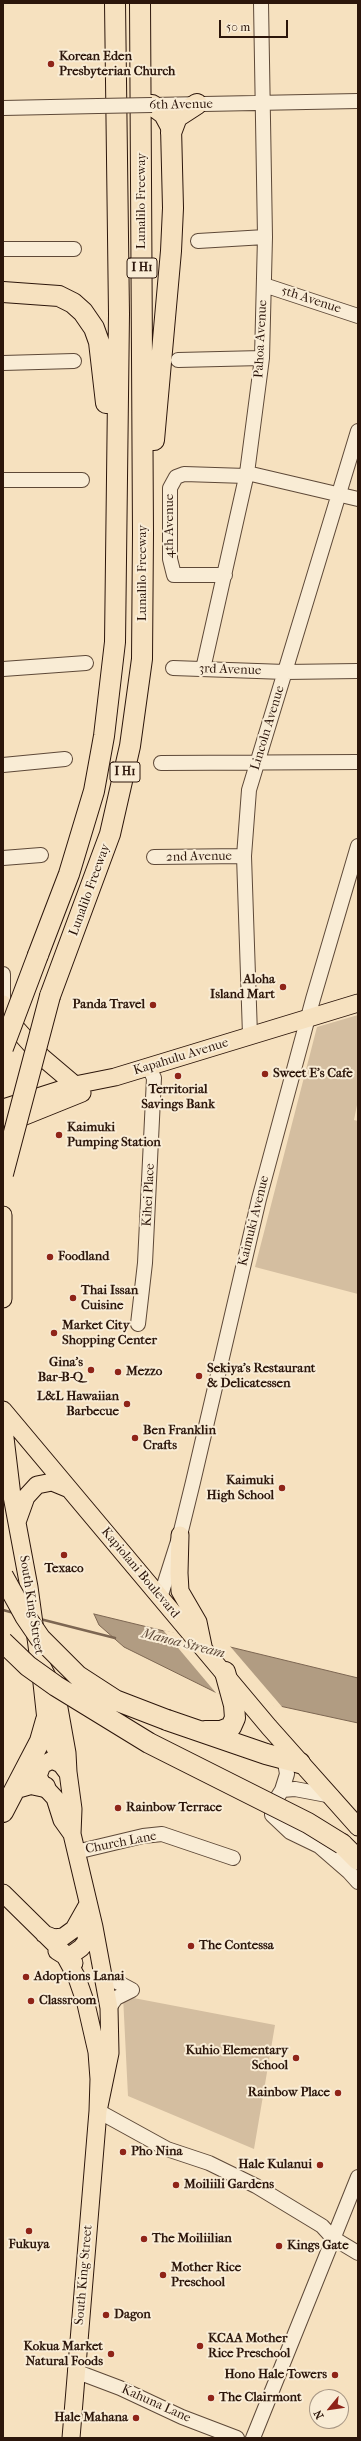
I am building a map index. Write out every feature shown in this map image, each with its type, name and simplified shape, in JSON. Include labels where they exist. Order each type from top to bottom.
[{"type":"highway","name":"Lunalilo Freeway","points":[[3,1048],[84,828],[100,766],[115,642],[119,314],[115,3]]},
{"type":"highway","name":"Lunalilo Freeway","points":[[6,1116],[110,834],[130,746],[142,660],[143,533],[140,3]]},
{"type":"highway","points":[[171,132],[176,117],[197,104]]},
{"type":"highway","points":[[143,533],[171,251],[173,208],[171,132],[167,117],[152,106]]},
{"type":"highway","points":[[3,292],[37,293],[64,298],[83,312],[94,328],[104,373],[117,572]]},
{"type":"highway","points":[[3,1019],[38,955]]},
{"type":"highway","points":[[3,1174],[50,996]]},
{"type":"highway","points":[[3,1576],[25,1616],[40,1638],[78,1676],[115,1700],[167,1720],[292,1761]]},
{"type":"highway","points":[[3,1642],[28,1666],[56,1686],[149,1743],[308,1823],[342,1844],[358,1860]]},
{"type":"highway","points":[[201,1731],[221,1731],[231,1727],[235,1718],[239,1697],[225,1672]]},
{"type":"highway","points":[[3,1812],[17,1788],[40,1741],[46,1720]]},
{"type":"highway","points":[[17,1788],[31,1784],[45,1787]]},
{"type":"main road","name":"Kapahulu Avenue","points":[[6,1116],[75,1085],[115,1078],[148,1066],[358,1003]]},
{"type":"main road","points":[[3,1004],[16,1028],[42,1057],[75,1085]]},
{"type":"main road","points":[[3,1141],[6,1116],[63,1102],[115,1078]]},
{"type":"main road","points":[[3,1215],[3,1299]]},
{"type":"main road","name":"Kapiolani Boulevard","points":[[3,1410],[160,1598],[225,1672]]},
{"type":"main road","name":"South King Street","points":[[3,1421],[17,1524],[29,1588],[38,1655],[57,1697],[67,1753],[73,1809],[72,1834],[87,1906],[94,1927],[102,1977],[109,2008],[110,2053],[98,2111]]},
{"type":"main road","points":[[17,1524],[26,1497],[34,1487],[41,1483],[52,1482],[69,1489]]},
{"type":"main road","points":[[180,1534],[180,1591],[198,1622],[198,1640]]},
{"type":"main road","points":[[38,1655],[46,1720],[50,1738],[68,1772]]},
{"type":"main road","points":[[239,1697],[271,1729],[292,1761],[332,1796],[358,1827]]},
{"type":"main road","name":"South King Street","points":[[68,1772],[57,1761],[45,1763],[40,1769],[38,1776],[40,1782],[55,1798],[62,1820],[72,1834]]},
{"type":"main road","points":[[3,1893],[94,1984],[99,1996],[110,2053]]},
{"type":"main road","points":[[3,1905],[66,1975],[90,2021]]},
{"type":"main road","points":[[65,1956],[66,1946],[87,1906]]},
{"type":"main road","points":[[27,1932],[42,1943],[65,1956],[74,1953],[86,1942],[87,1906]]},
{"type":"main road","points":[[44,1934],[54,1938],[63,1937],[74,1929]]},
{"type":"main road","name":"South King Street","points":[[65,1956],[77,1978],[90,2021],[98,2065],[98,2111],[71,2438]]},
{"type":"main road","points":[[83,1972],[102,1977]]},
{"type":"street","name":"Pahoa Avenue","points":[[202,669],[247,475],[262,358],[265,237],[261,3]]},
{"type":"street","name":"6th Avenue","points":[[3,108],[152,106],[263,102],[358,102]]},
{"type":"street","points":[[198,241],[265,237]]},
{"type":"street","points":[[3,249],[74,249]]},
{"type":"street","name":"5th Avenue","points":[[264,284],[358,316]]},
{"type":"street","points":[[178,360],[262,358]]},
{"type":"street","points":[[3,363],[74,361]]},
{"type":"street","name":"Lincoln Avenue","points":[[250,1036],[244,856],[249,790],[259,762],[358,431]]},
{"type":"street","name":"4th Avenue","points":[[224,575],[174,574],[170,559],[169,493],[174,480],[184,474],[247,475],[358,499]]},
{"type":"street","points":[[3,480],[82,480]]},
{"type":"street","points":[[3,669],[86,663]]},
{"type":"street","name":"3rd Avenue","points":[[173,668],[285,672],[358,671]]},
{"type":"street","points":[[3,765],[65,760]]},
{"type":"street","points":[[161,763],[358,762]]},
{"type":"street","name":"Kaimuki Avenue","points":[[160,1598],[180,1534],[218,1383],[258,1199],[308,1018],[358,846]]},
{"type":"street","points":[[3,858],[41,855]]},
{"type":"street","name":"2nd Avenue","points":[[154,857],[244,856]]},
{"type":"street","points":[[3,974],[3,1022]]},
{"type":"street","name":"Kihei Place","points":[[138,1324],[146,1263],[154,1078],[148,1066]]},
{"type":"street","points":[[292,1761],[282,1790],[272,1806],[272,1815],[290,1832],[319,1846],[349,1872],[358,1882]]},
{"type":"street","points":[[282,1790],[295,1789],[332,1796]]},
{"type":"street","name":"Church Lane","points":[[76,1852],[143,1836],[162,1834],[233,1858]]},
{"type":"street","points":[[102,1977],[117,1982],[132,1990],[116,1998],[109,2008]]},
{"type":"street","points":[[98,2111],[167,2149],[209,2163],[256,2186],[322,2226],[333,2238],[358,2253]]},
{"type":"street","points":[[253,2438],[358,2177]]},
{"type":"street","name":"Kahuna Lane","points":[[76,2371],[120,2388],[182,2417],[237,2438]]},
{"type":"shaded area","points":[[358,1015],[358,1100],[354,1120],[358,1121],[358,1294],[255,1267],[317,1027]]},
{"type":"shaded area","points":[[123,1996],[275,2025],[254,2149],[128,2096]]},
{"type":"water","points":[[94,1614],[358,1678],[358,1723],[215,1692],[124,1647],[99,1625]]},
{"type":"pier","points":[[163,1630],[229,1645],[283,1708],[216,1693]]},
{"type":"waterway","name":"Manoa Stream","points":[[3,1610],[14,1613]]},
{"type":"waterway","name":"Manoa Stream","points":[[40,1619],[115,1638]]},
{"type":"place","name":"Korean Eden Presbyterian Church","points":[[51,64]]},
{"type":"place","name":"Aloha Island Mart","points":[[283,987]]},
{"type":"place","name":"Panda Travel","points":[[153,1005]]},
{"type":"place","name":"Sweet E's Cafe","points":[[265,1074]]},
{"type":"place","name":"Territorial Savings Bank","points":[[178,1076]]},
{"type":"place","name":"Kaimuki Pumping Station","points":[[59,1135]]},
{"type":"place","name":"Foodland","points":[[50,1257]]},
{"type":"place","name":"Thai Issan Cuisine","points":[[73,1298]]},
{"type":"place","name":"Market City Shopping Center","points":[[54,1333]]},
{"type":"place","name":"Gina's Bar-B-Q","points":[[91,1370]]},
{"type":"place","name":"Mezzo","points":[[118,1372]]},
{"type":"place","name":"Sekiya's Restaurant & Delicatessen","points":[[199,1376]]},
{"type":"place","name":"L&L Hawaiian Barbecue","points":[[127,1404]]},
{"type":"place","name":"Ben Franklin Crafts","points":[[135,1438]]},
{"type":"place","name":"Kaimuki High School","points":[[282,1488]]},
{"type":"place","name":"Texaco","points":[[64,1555]]},
{"type":"place","name":"Rainbow Terrace","points":[[118,1808]]},
{"type":"place","name":"The Contessa","points":[[191,1946]]},
{"type":"place","name":"Adoptions Lanai","points":[[26,1977]]},
{"type":"place","name":"Classroom","points":[[31,2001]]},
{"type":"place","name":"Kuhio Elementary School","points":[[296,2058]]},
{"type":"place","name":"Rainbow Place","points":[[338,2093]]},
{"type":"place","name":"Pho Nina","points":[[123,2152]]},
{"type":"place","name":"Hale Kulanui","points":[[320,2165]]},
{"type":"place","name":"Moiliili Gardens","points":[[176,2185]]},
{"type":"place","name":"Fukuya","points":[[29,2231]]},
{"type":"place","name":"The Moiliilian","points":[[144,2239]]},
{"type":"place","name":"Kings Gate","points":[[279,2246]]},
{"type":"place","name":"Mother Rice Preschool","points":[[163,2275]]},
{"type":"place","name":"Dagon","points":[[106,2315]]},
{"type":"place","name":"KCAA Mother Rice Preschool","points":[[200,2346]]},
{"type":"place","name":"Kokua Market Natural Foods","points":[[111,2354]]},
{"type":"place","name":"Hono Hale Towers","points":[[335,2375]]},
{"type":"place","name":"The Clairmont","points":[[211,2398]]},
{"type":"place","name":"Hale Mahana","points":[[136,2418]]}]
